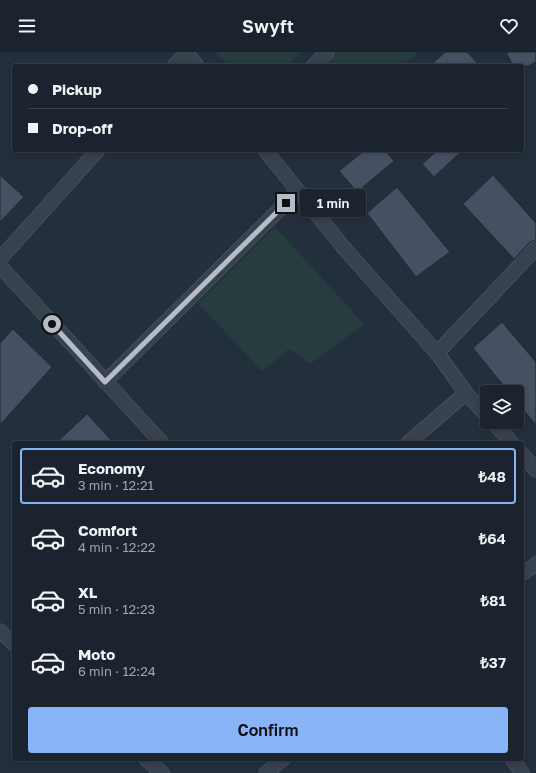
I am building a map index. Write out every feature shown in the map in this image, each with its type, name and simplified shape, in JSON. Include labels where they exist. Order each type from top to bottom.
[{"type":"street","points":[[176,64],[186,52],[195,64]]},
{"type":"street","points":[[315,64],[326,52]]},
{"type":"street","points":[[0,259],[96,152]]},
{"type":"street","points":[[267,152],[344,248],[437,353],[466,393],[480,408]]},
{"type":"street","points":[[105,382],[298,192]]},
{"type":"street","points":[[437,353],[536,248]]},
{"type":"street","points":[[0,266],[160,441]]},
{"type":"street","points":[[410,441],[466,393]]},
{"type":"street","points":[[499,429],[510,441]]},
{"type":"street","points":[[524,456],[536,470]]},
{"type":"street","points":[[524,573],[536,564]]},
{"type":"street","points":[[0,631],[12,642]]},
{"type":"street","points":[[148,761],[162,773]]},
{"type":"street","points":[[266,773],[281,761]]},
{"type":"street","points":[[513,761],[522,773]]},
{"type":"green space","points":[[215,52],[301,52],[289,64],[227,64]]},
{"type":"green space","points":[[333,52],[418,52],[405,64],[320,64]]},
{"type":"green space","points":[[275,227],[364,324],[310,364],[289,349],[262,371],[198,303]]},
{"type":"building","points":[[445,52],[467,52],[478,64],[432,64]]},
{"type":"building","points":[[506,52],[536,52],[536,62],[528,66],[524,66],[524,64],[512,64]]},
{"type":"building","points":[[363,152],[387,152],[394,161],[357,192],[339,171]]},
{"type":"building","points":[[436,152],[461,152],[434,177],[422,164]]},
{"type":"building","points":[[0,175],[24,197],[0,222]]},
{"type":"building","points":[[493,175],[536,223],[536,240],[530,242],[514,259],[463,204]]},
{"type":"building","points":[[397,187],[450,252],[416,277],[367,213]]},
{"type":"building","points":[[502,322],[536,362],[536,425],[524,410],[524,385],[503,385],[473,348]]},
{"type":"building","points":[[13,329],[52,367],[0,425],[0,343]]},
{"type":"building","points":[[87,414],[112,441],[58,441]]},
{"type":"route","points":[[52,324],[105,382],[286,203]]}]
